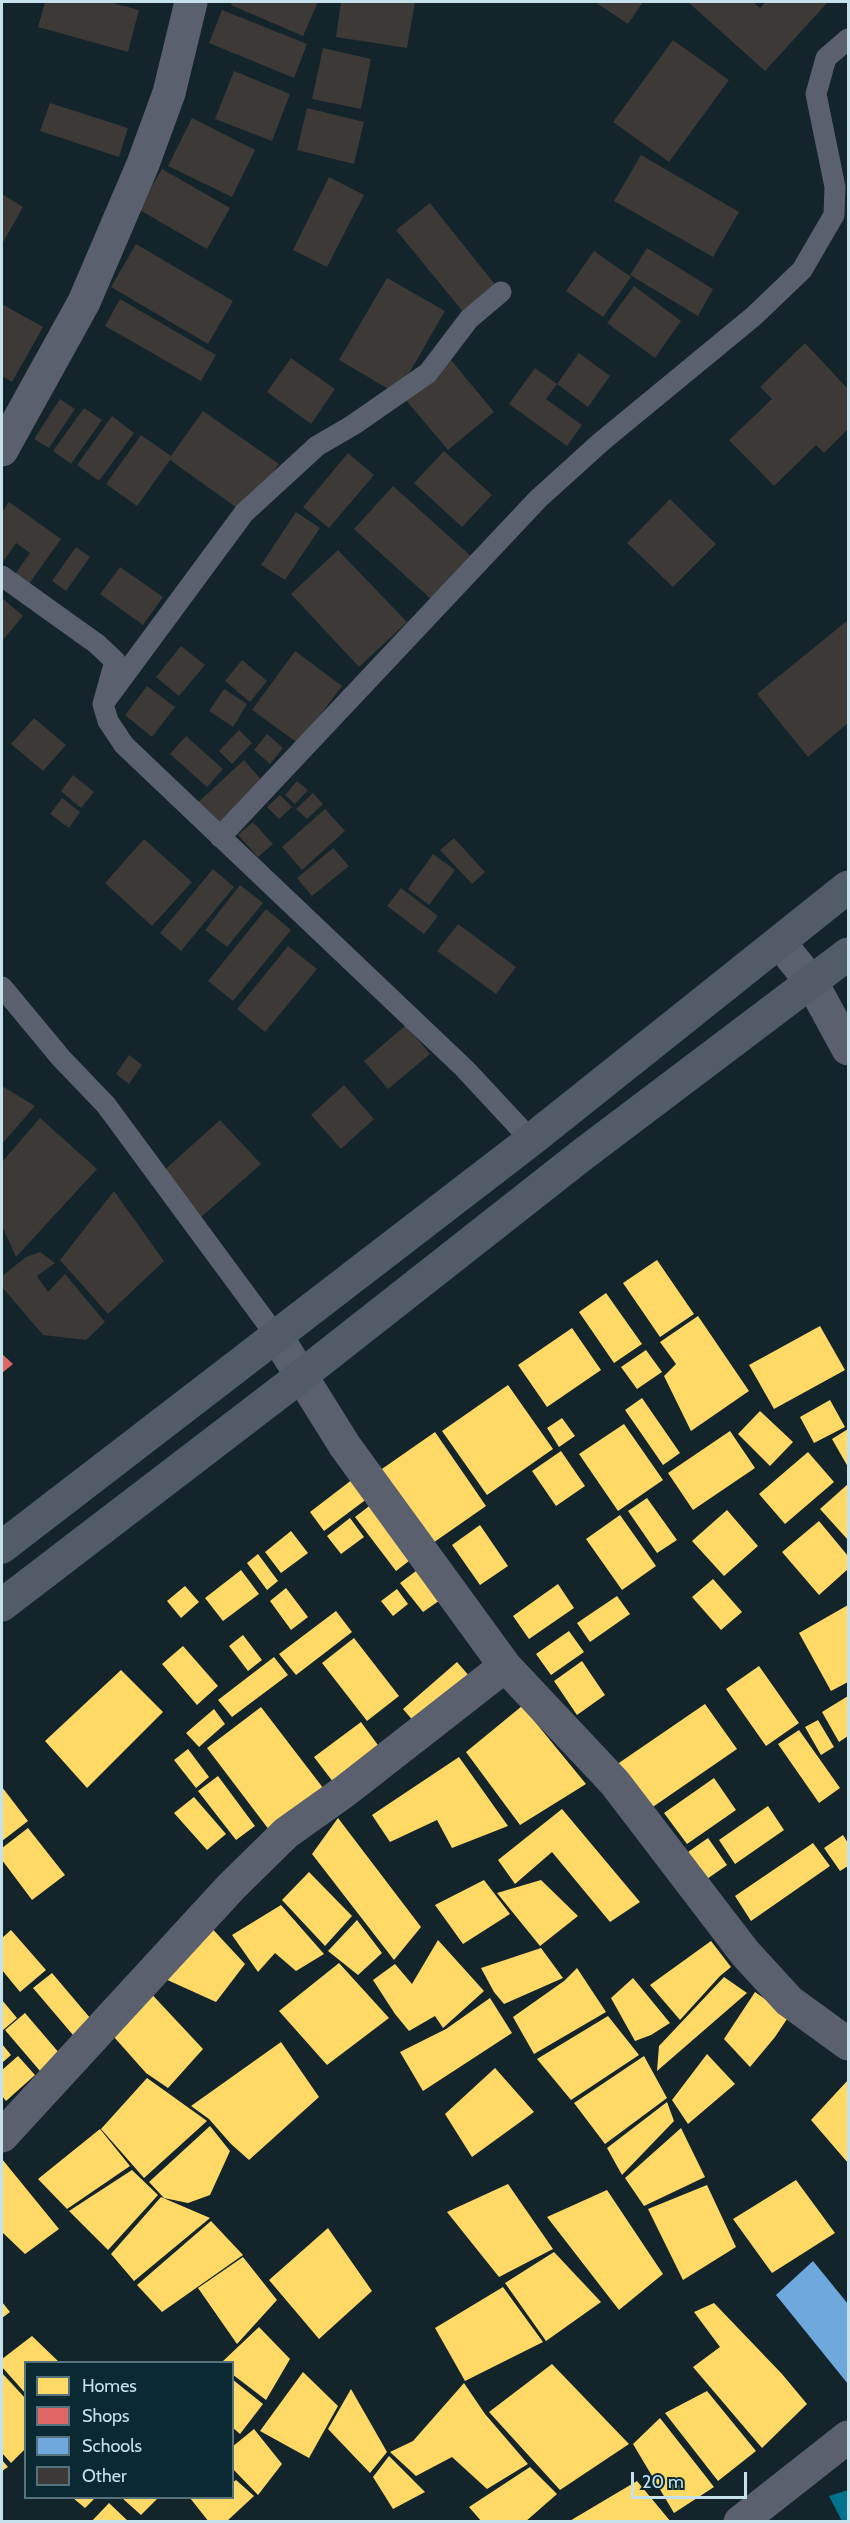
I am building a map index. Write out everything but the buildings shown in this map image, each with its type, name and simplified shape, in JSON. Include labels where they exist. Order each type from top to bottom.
[{"type":"highway","points":[[2,1547],[531,1140],[849,887]]},
{"type":"highway","points":[[2,1605],[301,1376],[582,1155],[849,954]]},
{"type":"street","points":[[2,450],[84,302],[143,164],[169,93],[191,2]]},
{"type":"street","points":[[780,943],[812,983],[849,1049]]},
{"type":"street","points":[[277,1337],[345,1446],[505,1666],[615,1783],[745,1953],[789,2001],[849,2044]]},
{"type":"street","points":[[2,2136],[231,1887],[286,1833],[345,1791],[505,1666]]},
{"type":"street","points":[[740,2522],[849,2437]]},
{"type":"lane","points":[[220,837],[538,499],[601,442],[754,316],[802,270],[834,215],[835,186],[816,94],[826,58],[849,39]]},
{"type":"lane","points":[[103,704],[244,513],[317,446],[353,425],[429,373],[469,319],[501,292]]},
{"type":"lane","points":[[2,576],[97,644],[115,661],[103,704],[108,721],[124,745],[465,1069],[531,1140]]},
{"type":"lane","points":[[2,987],[62,1058],[106,1105],[277,1337]]},
{"type":"water","points":[[848,2490],[848,2521],[842,2521],[829,2496]]}]
